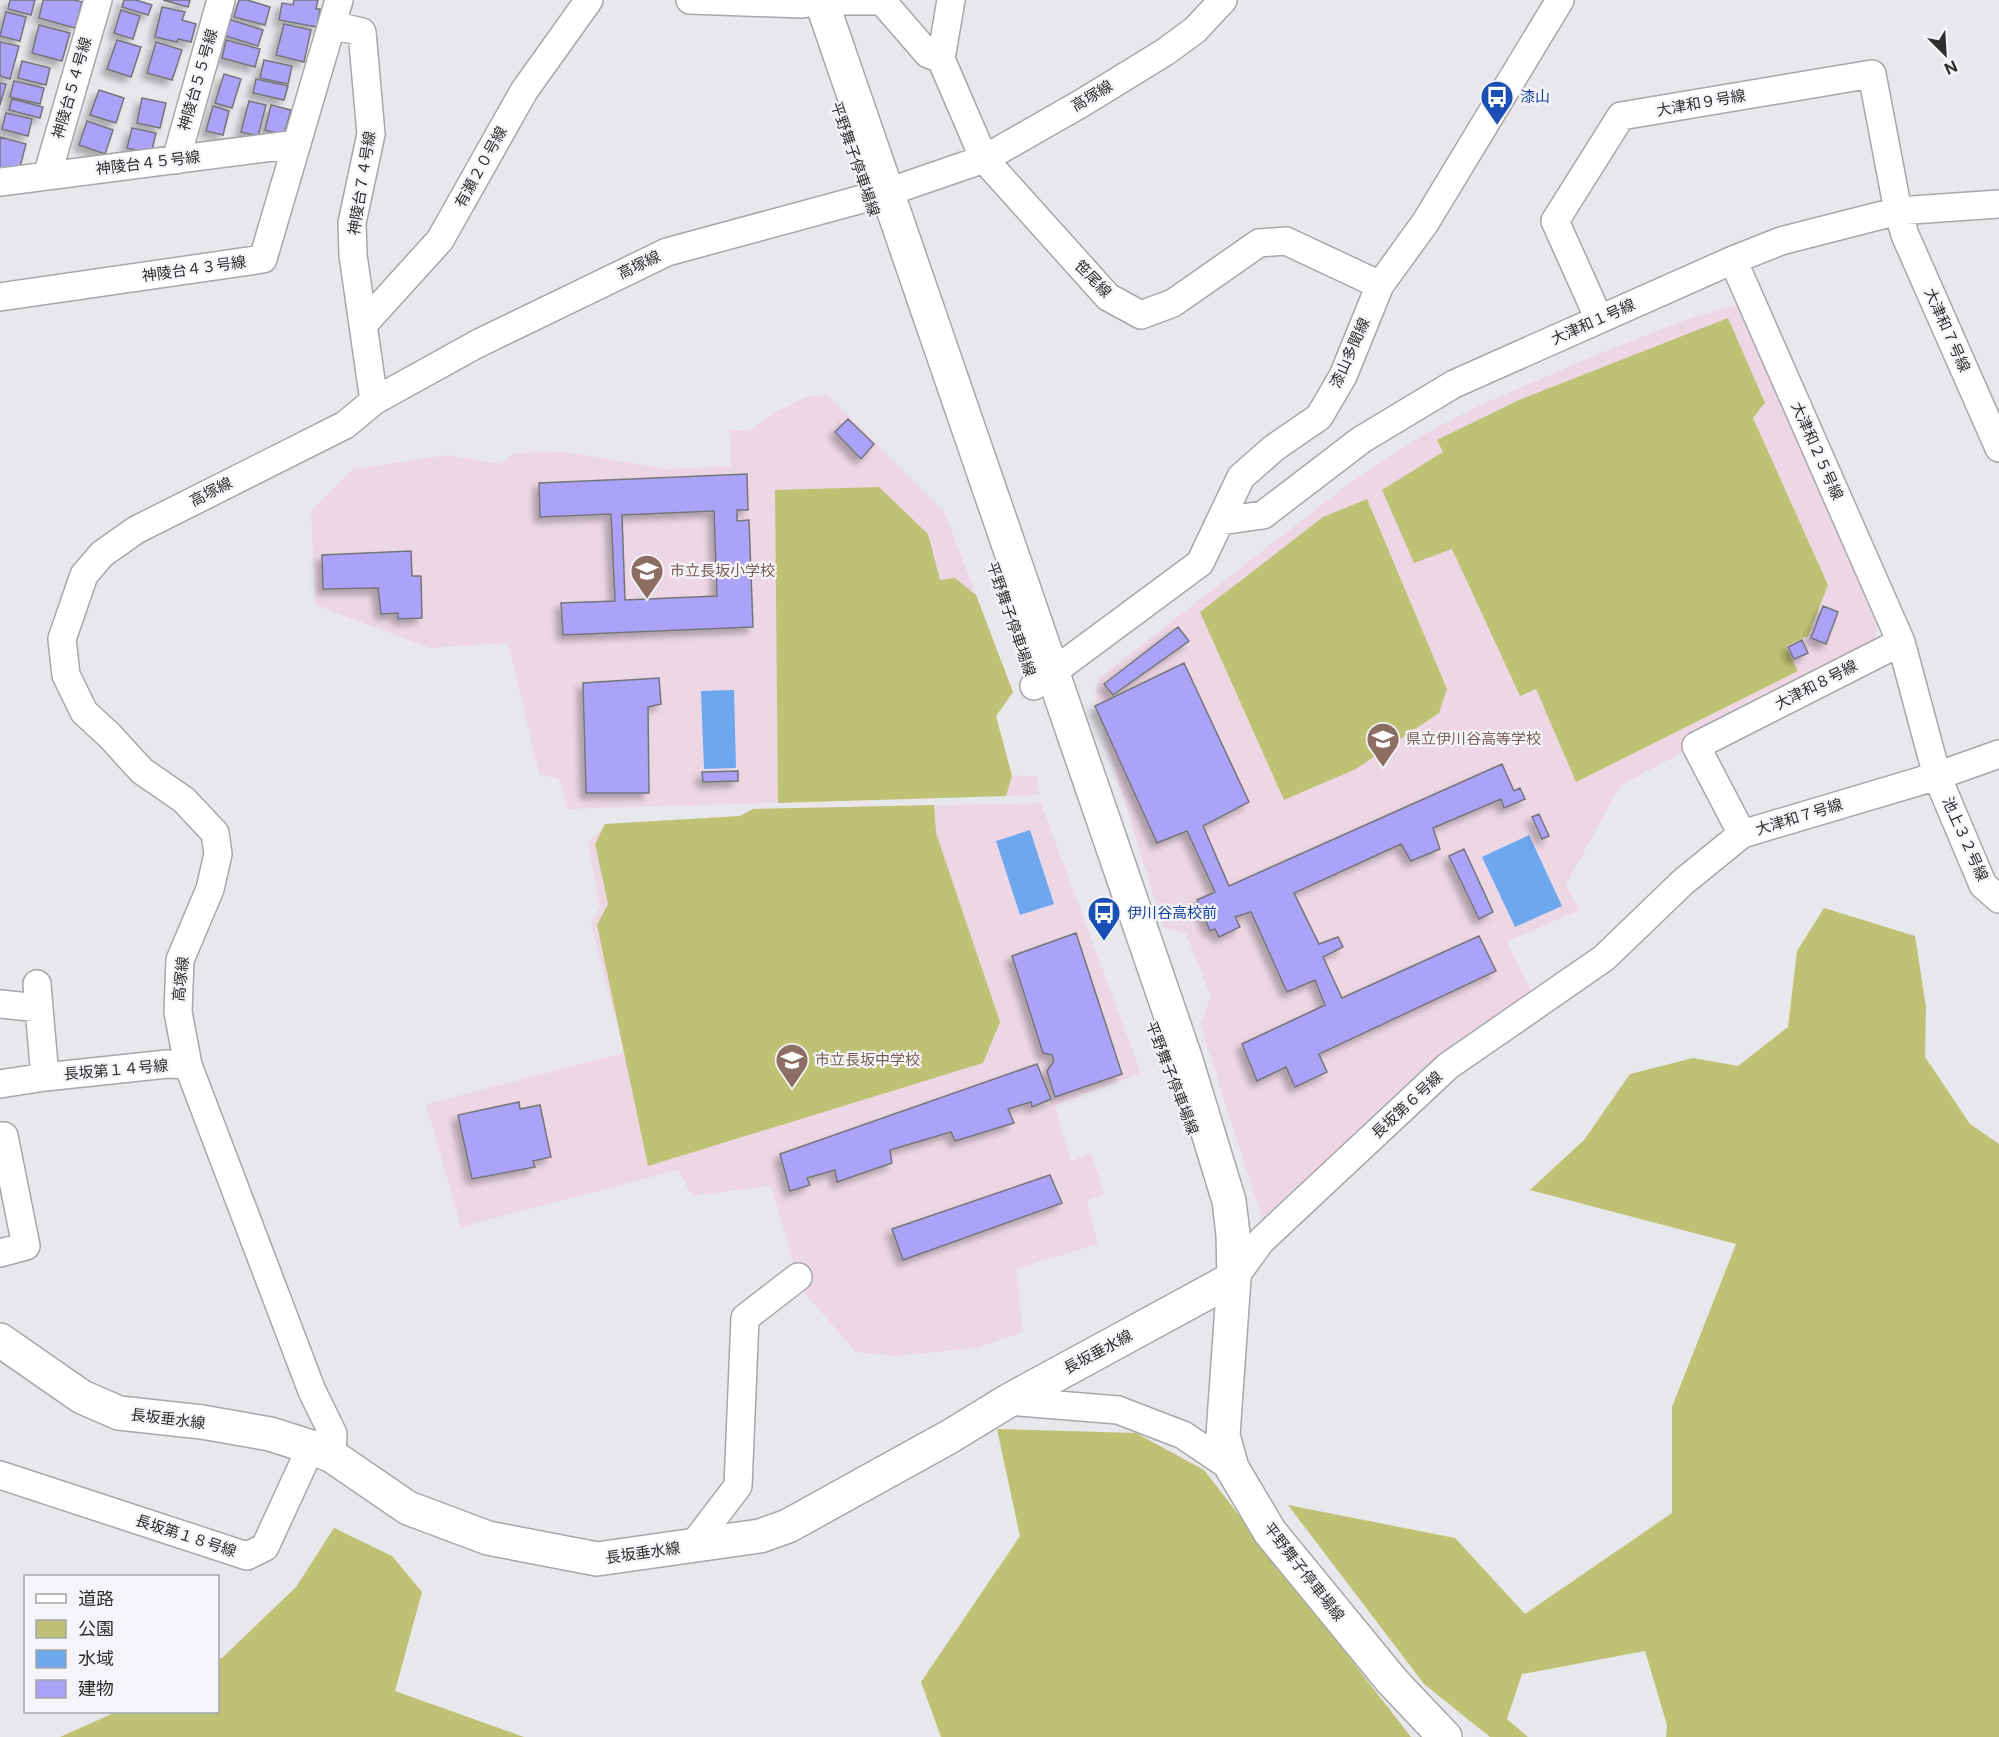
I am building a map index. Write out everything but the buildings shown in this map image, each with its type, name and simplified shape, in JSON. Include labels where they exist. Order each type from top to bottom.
[{"type":"main road","name":"平野舞子停車場線","points":[[812,1],[1043,679],[1166,1064],[1233,1234],[1234,1278],[1223,1435],[1232,1468],[1270,1533],[1392,1681],[1445,1737]]},
{"type":"main road","name":"長坂垂水線","points":[[0,1340],[82,1397],[119,1413],[202,1422],[270,1434],[322,1451],[408,1509],[488,1538],[597,1559],[760,1536],[788,1526],[949,1437],[1008,1401],[1234,1278]]},
{"type":"street","name":"神陵台５４号線","points":[[47,176],[98,0]]},
{"type":"street","name":"神陵台５５号線","points":[[176,160],[221,0]]},
{"type":"street","name":"有瀬２０号線","points":[[363,325],[441,240],[524,91],[589,0]]},
{"type":"street","points":[[690,0],[882,1],[927,54],[941,59],[951,0]]},
{"type":"street","name":"高塚線","points":[[322,1451],[333,1434],[312,1391],[188,1065],[178,1012],[180,960],[210,889],[218,854],[215,833],[184,800],[142,771],[84,712],[66,675],[62,639],[84,575],[102,554],[136,530],[345,425],[374,401],[477,344],[667,252],[878,195],[984,159],[1165,52],[1195,30],[1223,0]]},
{"type":"street","name":"漆山多聞線","points":[[1043,679],[1200,563],[1241,477],[1274,447],[1319,417],[1343,376],[1380,285],[1425,223],[1560,0]]},
{"type":"street","name":"神陵台７４号線","points":[[335,13],[362,32],[371,134],[352,223],[353,255],[374,401]]},
{"type":"street","name":"神陵台４３号線","points":[[0,297],[263,259],[335,13]]},
{"type":"street","name":"笹尾線","points":[[941,59],[984,159],[1108,297],[1141,315],[1173,303],[1259,243],[1286,241],[1380,285]]},
{"type":"street","name":"大津和９号線","points":[[1599,319],[1555,221],[1621,116],[1872,74],[1898,211]]},
{"type":"street","name":"神陵台４５号線","points":[[0,182],[297,144]]},
{"type":"street","name":"大津和１号線","points":[[1220,521],[1263,514],[1361,440],[1454,384],[1733,260],[1781,241],[1898,211],[1999,204]]},
{"type":"street","name":"大津和７号線","points":[[1898,211],[1905,235],[1999,448]]},
{"type":"street","name":"大津和２５号線","points":[[1733,260],[1901,642]]},
{"type":"street","points":[[1901,642],[1937,776]]},
{"type":"street","name":"大津和８号線","points":[[1742,834],[1696,746],[1901,642]]},
{"type":"street","name":"大津和７号線","points":[[1604,958],[1683,882],[1742,834],[1937,776],[1999,754]]},
{"type":"street","name":"池上３２号線","points":[[1937,776],[1983,885],[1999,899]]},
{"type":"street","name":"長坂第６号線","points":[[1234,1278],[1260,1241],[1448,1066],[1604,958]]},
{"type":"street","name":"長坂第１４号線","points":[[0,1004],[38,996],[45,1077]]},
{"type":"street","name":"長坂第１４号線","points":[[0,1084],[167,1064],[188,1065]]},
{"type":"street","points":[[0,1136],[4,1136],[26,1246],[0,1253]]},
{"type":"street","points":[[693,1545],[738,1486],[745,1318],[798,1277]]},
{"type":"street","points":[[1008,1401],[1118,1410],[1184,1435],[1232,1468]]},
{"type":"street","name":"長坂第１８号線","points":[[0,1475],[247,1556],[265,1547],[322,1451]]},
{"type":"shaded area","name":"県立伊川谷高等学校","points":[[1738,305],[1877,625],[1875,639],[1681,740],[1685,751],[1620,786],[1566,885],[1579,910],[1507,942],[1532,992],[1483,1026],[1408,1084],[1337,1157],[1262,1219],[1200,1024],[1211,997],[1186,934],[1163,927],[1095,705],[1098,679],[1355,479],[1428,432],[1480,405],[1596,355],[1693,317]]},
{"type":"shaded area","name":"市立長坂小学校","points":[[828,395],[944,511],[1013,692],[996,716],[1012,775],[1037,776],[1040,795],[568,809],[559,779],[539,774],[508,643],[430,648],[315,605],[311,511],[353,469],[448,455],[500,464],[514,453],[567,452],[668,469],[731,466],[729,430],[749,431],[774,413],[807,396]]},
{"type":"shaded area","name":"市立長坂中学校","points":[[1041,803],[1141,1073],[1055,1105],[1071,1161],[1091,1153],[1105,1194],[1087,1201],[1098,1244],[1016,1269],[1023,1332],[976,1348],[895,1356],[856,1352],[801,1289],[771,1186],[692,1196],[678,1170],[461,1227],[426,1104],[624,1053],[591,924],[600,907],[588,844],[605,824],[740,816],[753,809]]},
{"type":"green space","points":[[1728,318],[1765,403],[1753,418],[1828,585],[1808,636],[1786,646],[1798,671],[1576,782],[1536,689],[1520,696],[1452,549],[1414,563],[1382,490],[1443,452],[1437,440],[1519,400]]},
{"type":"green space","points":[[879,487],[928,534],[940,580],[955,578],[976,595],[1013,692],[996,716],[1012,776],[1006,796],[778,803],[775,490]]},
{"type":"green space","points":[[1367,499],[1447,689],[1439,713],[1356,769],[1284,800],[1200,612],[1323,517]]},
{"type":"green space","points":[[934,805],[936,833],[1000,1022],[983,1063],[648,1166],[597,925],[608,904],[595,844],[605,824],[740,816],[753,809]]},
{"type":"green space","points":[[1824,908],[1915,936],[1926,1007],[1925,1057],[1970,1124],[1999,1144],[1999,1737],[1666,1737],[1667,1725],[1645,1651],[1522,1674],[1507,1719],[1528,1737],[1490,1737],[1424,1684],[1288,1505],[1455,1538],[1525,1614],[1672,1513],[1672,1407],[1736,1244],[1530,1190],[1584,1140],[1630,1074],[1693,1058],[1738,1066],[1788,1027],[1797,951]]},
{"type":"green space","points":[[997,1429],[1136,1433],[1204,1470],[1411,1737],[941,1737],[921,1682],[1020,1536]]},
{"type":"green space","points":[[334,1528],[392,1556],[422,1592],[395,1691],[524,1737],[60,1737],[114,1713],[219,1713],[219,1659],[296,1587]]},
{"type":"water","points":[[734,690],[736,768],[704,769],[701,691]]},
{"type":"water","points":[[1030,830],[1054,904],[1020,915],[996,841]]},
{"type":"water","points":[[1529,835],[1562,906],[1515,927],[1482,857]]},
{"type":"place","name":"漆山","points":[[1497,126]]},
{"type":"place","name":"市立長坂小学校","points":[[647,600]]},
{"type":"place","name":"県立伊川谷高等学校","points":[[1383,768]]},
{"type":"place","name":"伊川谷高校前","points":[[1104,942]]},
{"type":"place","name":"市立長坂中学校","points":[[792,1089]]}]
